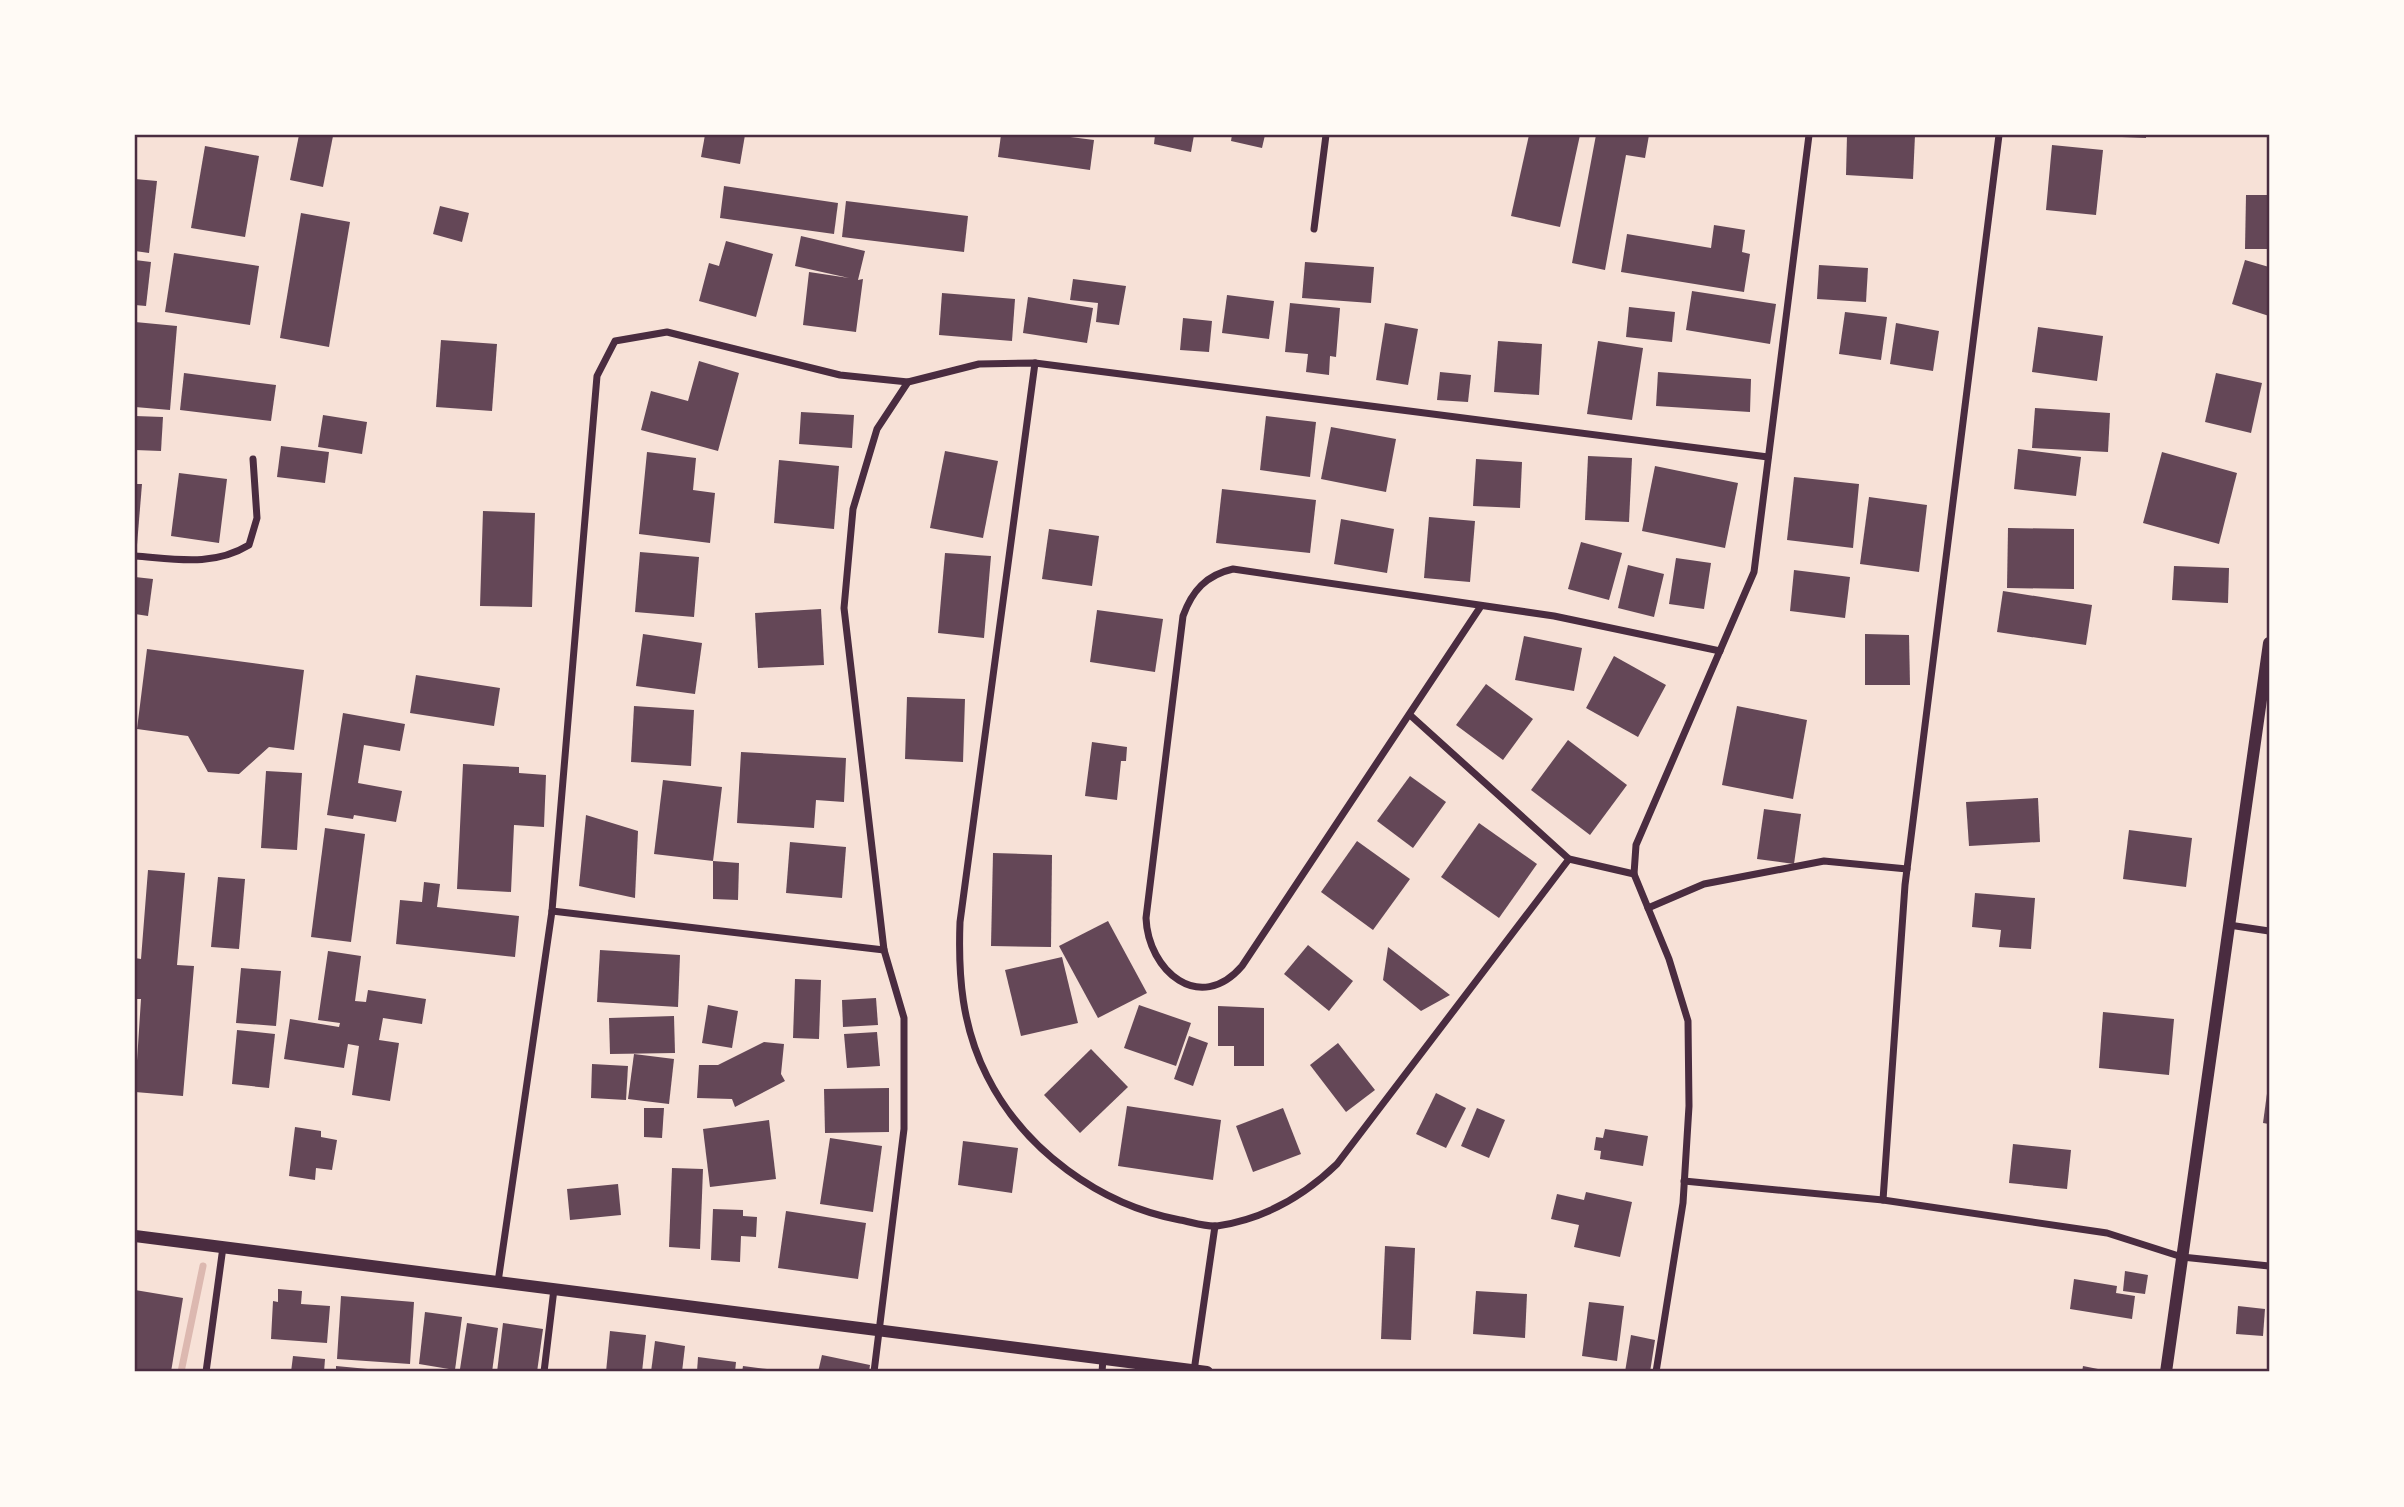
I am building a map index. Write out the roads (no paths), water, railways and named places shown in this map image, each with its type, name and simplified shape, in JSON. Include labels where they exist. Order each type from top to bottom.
[{"type":"street","points":[[1314,229],[1326,135]]},
{"type":"street","points":[[1656,1372],[1684,1181],[1689,1106],[1688,1021],[1670,959],[1634,874],[1636,845],[1754,572],[1809,135]]},
{"type":"street","points":[[1883,1200],[1907,869],[1999,135]]},
{"type":"street","points":[[498,1282],[552,911],[597,376],[615,341],[667,332],[840,375],[908,382],[979,364],[1035,363],[1768,457]]},
{"type":"street","points":[[1035,363],[960,922],[958,978],[969,1032],[988,1077],[1010,1112],[1045,1153],[1083,1183],[1153,1215],[1215,1226],[1284,1206],[1314,1186],[1338,1164],[1569,859]]},
{"type":"street","points":[[874,1372],[904,1129],[904,1018],[884,950],[844,608],[853,509],[877,429],[908,382]]},
{"type":"street","points":[[135,556],[197,561],[230,556],[249,545],[257,518],[253,459]]},
{"type":"street","points":[[1482,606],[1233,977],[1223,984],[1200,988],[1184,983],[1170,974],[1150,946],[1146,918],[1182,616],[1196,588],[1221,572],[1233,569],[1554,616],[1720,652]]},
{"type":"street","points":[[2166,1372],[2269,643]]},
{"type":"street","points":[[1410,715],[1569,859],[1634,874]]},
{"type":"street","points":[[1648,908],[1704,884],[1824,861],[1907,869]]},
{"type":"street","points":[[552,911],[884,950]]},
{"type":"street","points":[[2229,925],[2269,931]]},
{"type":"street","points":[[1684,1181],[1883,1200],[2107,1233],[2182,1257],[2269,1266]]},
{"type":"street","points":[[135,1236],[878,1330],[1102,1365],[1200,1371],[1215,1226]]},
{"type":"street","points":[[206,1372],[223,1247]]},
{"type":"street","points":[[544,1372],[554,1289]]},
{"type":"waterway","points":[[181,1372],[203,1266]]}]
